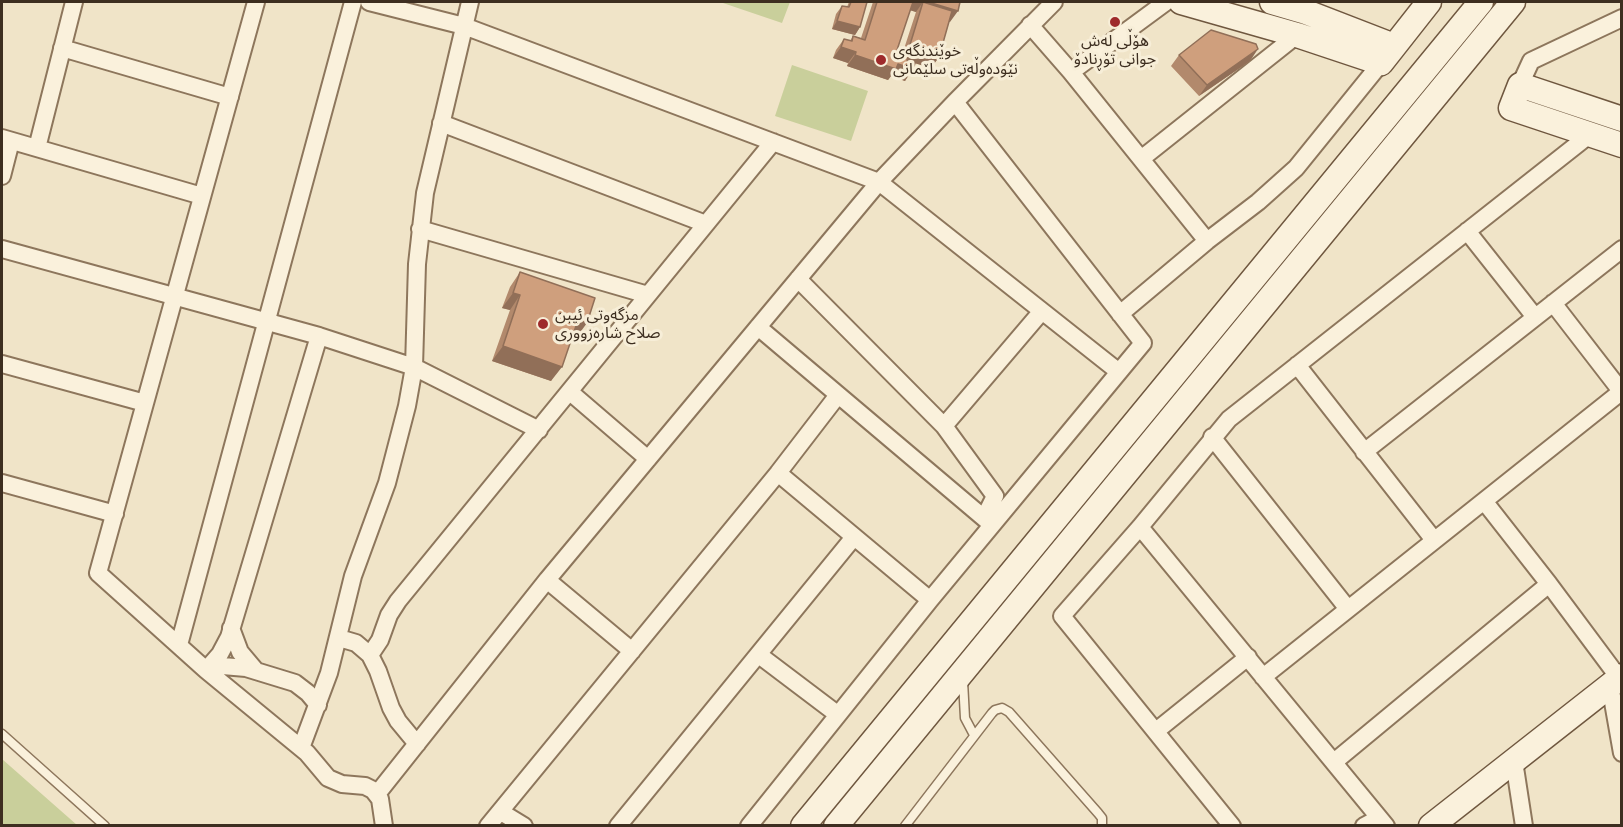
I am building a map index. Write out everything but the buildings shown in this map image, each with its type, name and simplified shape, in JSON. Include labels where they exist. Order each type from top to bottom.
[{"type":"main road","points":[[1181,2],[1297,35],[1388,55]]},
{"type":"main road","points":[[1272,2],[1304,7],[1388,55]]},
{"type":"main road","points":[[1388,55],[1429,2]]},
{"type":"main road","points":[[803,825],[1480,2]]},
{"type":"main road","points":[[836,825],[1513,2]]},
{"type":"main road","points":[[1297,35],[1304,7]]},
{"type":"main road","points":[[1622,119],[1520,85],[1511,108],[1622,145]]},
{"type":"main road","points":[[1431,825],[1514,761],[1617,688]]},
{"type":"street","points":[[37,148],[74,2]]},
{"type":"street","points":[[256,2],[98,573],[178,645],[209,667],[300,748],[328,778],[342,784],[369,787],[377,794],[382,805],[384,825]]},
{"type":"street","points":[[178,645],[353,2]]},
{"type":"street","points":[[369,2],[464,26],[879,182],[1119,372]]},
{"type":"street","points":[[300,748],[329,673],[353,576],[387,483],[398,445],[414,367],[415,299],[420,229],[432,158],[470,2]]},
{"type":"street","points":[[377,794],[547,580],[879,182],[1054,2]]},
{"type":"street","points":[[1071,72],[1166,2]]},
{"type":"street","points":[[1520,85],[1531,61],[1622,18]]},
{"type":"street","points":[[1030,25],[1208,241]]},
{"type":"street","points":[[1141,159],[1297,35]]},
{"type":"street","points":[[62,48],[230,97]]},
{"type":"street","points":[[1120,314],[1258,202],[1296,168],[1388,55]]},
{"type":"street","points":[[749,825],[930,600],[988,522],[1143,343],[955,102]]},
{"type":"street","points":[[441,123],[706,224]]},
{"type":"street","points":[[1232,825],[1062,616],[1140,527],[1229,419],[1588,135]]},
{"type":"street","points":[[2,176],[6,139],[202,196]]},
{"type":"street","points":[[370,655],[380,640],[393,608],[772,142]]},
{"type":"street","points":[[420,229],[648,295]]},
{"type":"street","points":[[1467,231],[1535,317]]},
{"type":"street","points":[[2,249],[319,336],[414,367],[539,430]]},
{"type":"street","points":[[1364,452],[1622,249]]},
{"type":"street","points":[[798,279],[944,426],[995,496],[988,522]]},
{"type":"street","points":[[1263,677],[1621,391],[1552,303]]},
{"type":"street","points":[[944,426],[1042,311]]},
{"type":"street","points":[[758,327],[988,522]]},
{"type":"street","points":[[209,667],[225,646],[231,628],[319,336]]},
{"type":"street","points":[[2,364],[145,404]]},
{"type":"street","points":[[1297,365],[1434,540]]},
{"type":"street","points":[[570,392],[648,459]]},
{"type":"street","points":[[489,825],[778,473],[838,395]]},
{"type":"street","points":[[1212,437],[1348,609]]},
{"type":"street","points":[[778,473],[930,600]]},
{"type":"street","points":[[2,483],[115,514]]},
{"type":"street","points":[[1484,501],[1549,584],[1617,688],[1622,753]]},
{"type":"street","points":[[1140,527],[1383,822]]},
{"type":"street","points":[[618,825],[854,537]]},
{"type":"street","points":[[547,580],[632,651]]},
{"type":"street","points":[[1334,762],[1549,584]]},
{"type":"street","points":[[231,628],[240,652],[257,671]]},
{"type":"street","points":[[339,638],[356,643],[370,655],[391,708],[398,721],[417,744]]},
{"type":"street","points":[[759,654],[837,714]]},
{"type":"street","points":[[1155,731],[1248,657]]},
{"type":"street","points":[[209,667],[234,666],[295,683],[318,705]]},
{"type":"street","points":[[295,683],[312,680],[329,673]]},
{"type":"street","points":[[1514,761],[1524,825]]},
{"type":"street","points":[[501,812],[524,825]]},
{"type":"street","points":[[1364,825],[1383,822]]},
{"type":"lane","points":[[963,671],[965,718],[974,735]]},
{"type":"lane","points":[[905,825],[974,735],[995,710],[1002,708],[1098,813],[1102,818],[1102,825]]},
{"type":"lane","points":[[2,735],[105,825]]},
{"type":"green space","points":[[724,2],[790,2],[782,23]]},
{"type":"green space","points":[[792,65],[868,91],[851,141],[775,116]]},
{"type":"green space","points":[[2,759],[77,825],[2,825]]},
{"type":"place","name":"ھۆڵی لەش جوانی تۆڕنادۆ","points":[[1115,22]]},
{"type":"place","name":"خوێندنگەی نێوده‌وڵه‌تی سلێمانی","points":[[881,60]]},
{"type":"place","name":"مزگەوتی ئیبن صلاح شارەزووری","points":[[543,324]]}]
